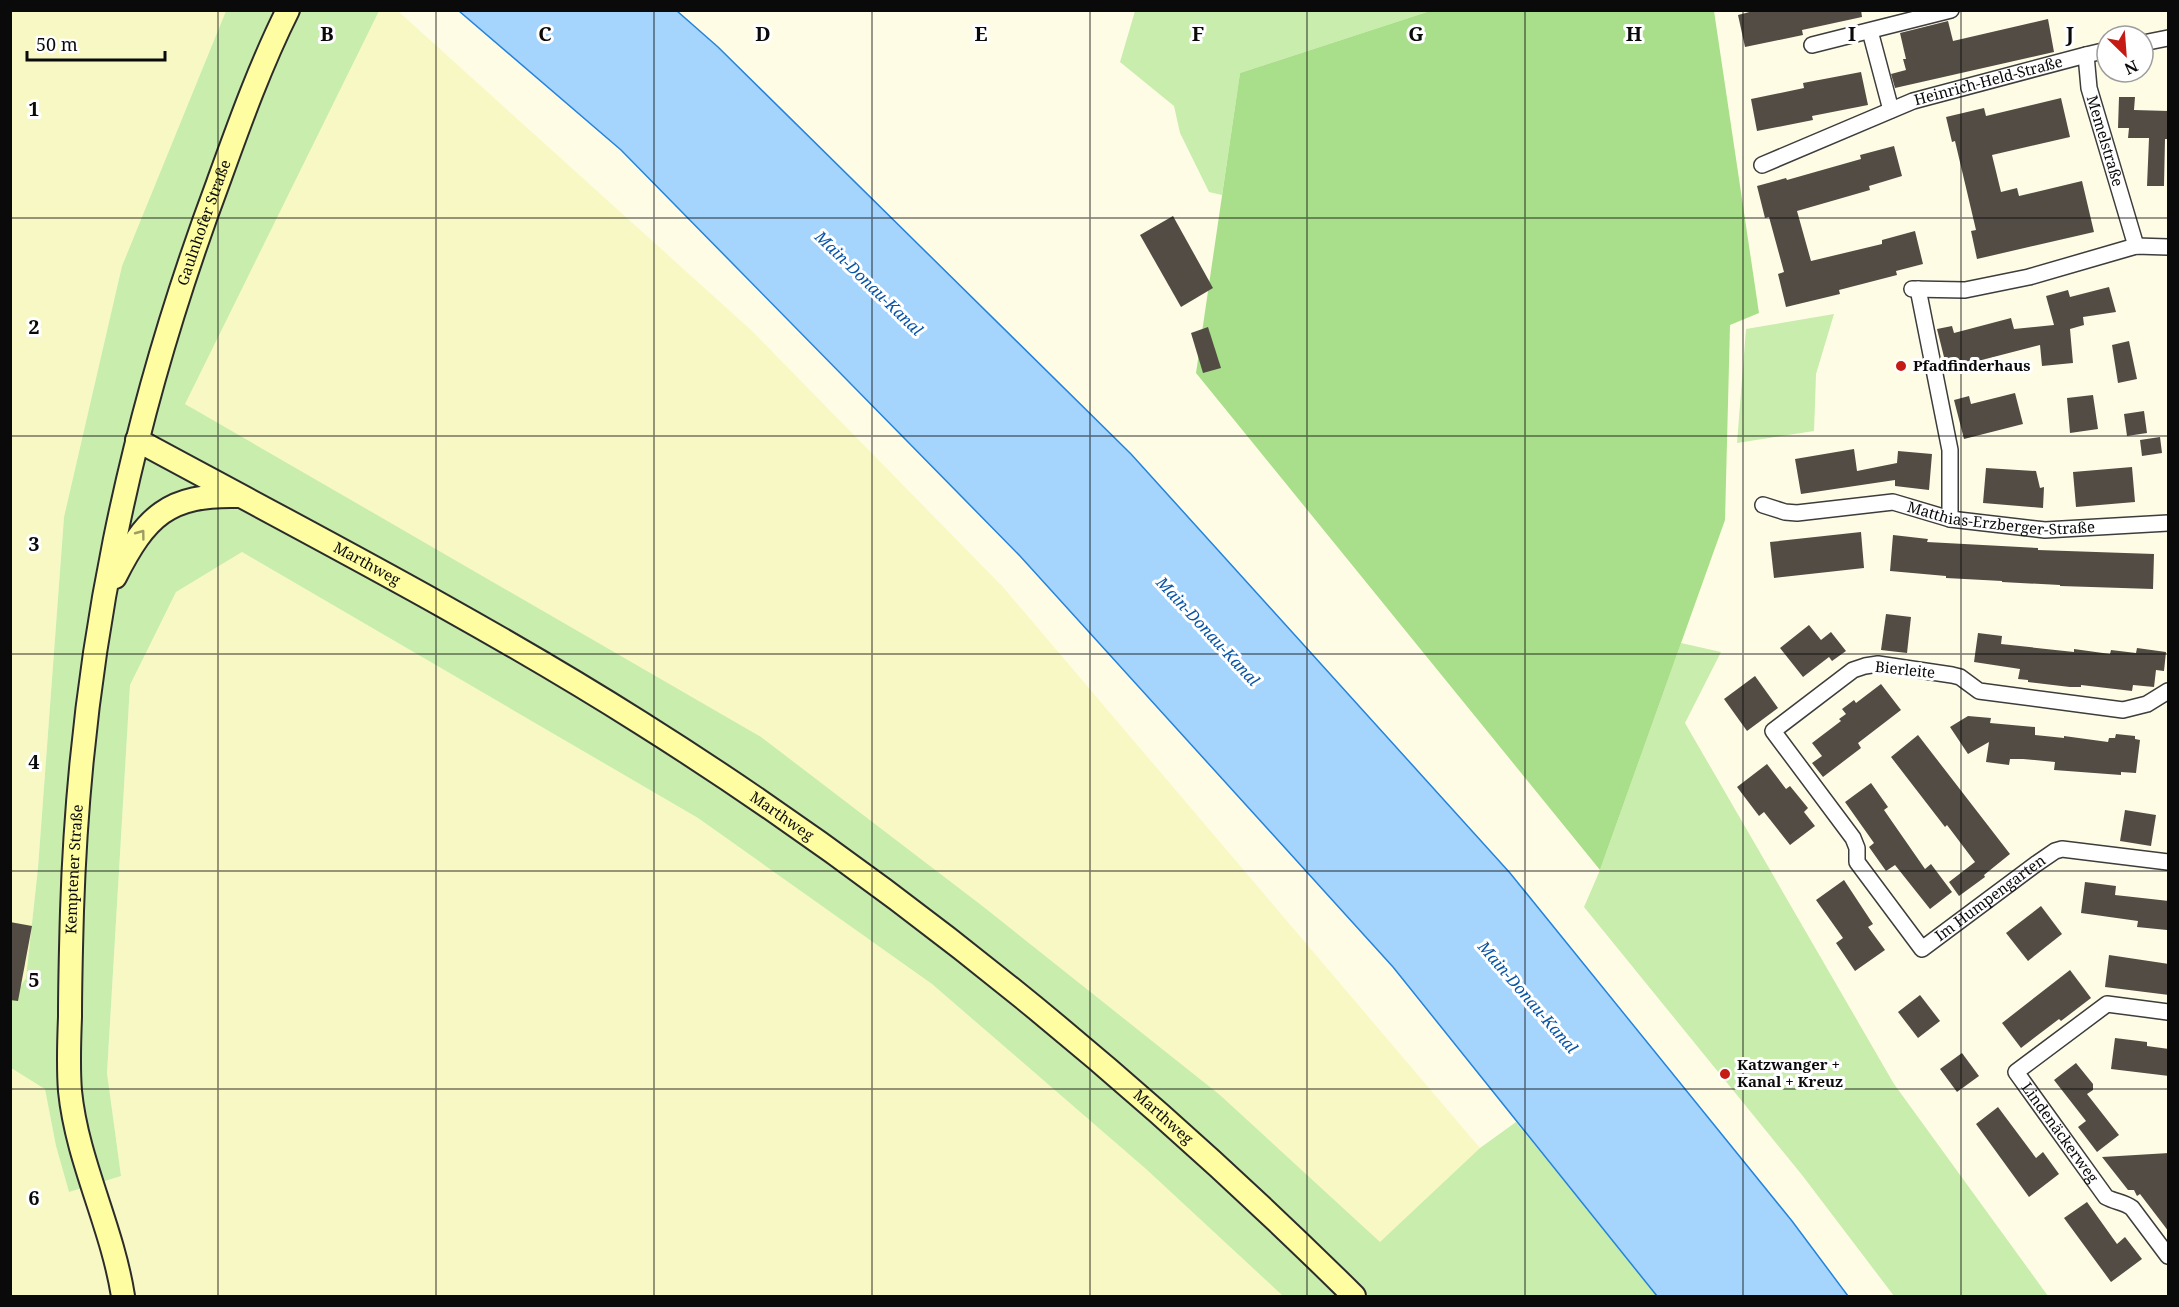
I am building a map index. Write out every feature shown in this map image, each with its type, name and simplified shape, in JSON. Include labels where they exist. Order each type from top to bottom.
[{"type":"main road","name":"Gaulnhofer Straße","points":[[137,440],[162,349],[201,227],[257,80],[288,10]]},
{"type":"main road","name":"Marthweg","points":[[137,440],[456,613],[639,722],[857,869],[1006,982],[1081,1044],[1222,1169],[1354,1296]]},
{"type":"main road","name":"Kemptener Straße","points":[[123,1296],[111,1237],[77,1129],[69,1075],[71,929],[77,810],[88,701],[102,603],[137,440]]},
{"type":"main road","points":[[102,603],[137,538],[162,511],[193,499],[242,496]]},
{"type":"street","points":[[1812,45],[1951,10]]},
{"type":"street","points":[[1870,31],[1892,110]]},
{"type":"street","points":[[2086,55],[2095,53]]},
{"type":"street","name":"Heinrich-Held-Straße","points":[[1762,165],[1913,101],[2086,55]]},
{"type":"street","name":"Memelstraße","points":[[2086,55],[2089,88],[2136,246]]},
{"type":"street","points":[[1950,519],[1950,450],[1915,289],[1965,290],[2029,277],[2136,246],[2169,248]]},
{"type":"street","name":"Matthias-Erzberger-Straße","points":[[1764,505],[1785,512],[1797,513],[1893,502],[1950,519],[2045,530],[2169,523]]},
{"type":"street","name":"Bierleite","points":[[1857,862],[1857,848],[1853,838],[1773,731],[1853,670],[1878,664],[1960,677],[1979,692],[2123,710],[2147,704],[2169,691]]},
{"type":"street","name":"Im Humpengarten","points":[[1857,862],[1922,949],[2055,851],[2062,849],[2169,862]]},
{"type":"street","name":"Lindenäckerweg","points":[[2169,1012],[2107,1004],[2016,1072],[2106,1197],[2125,1203],[2132,1208],[2169,1256]]},
{"type":"green space","points":[[11,11],[226,11],[122,266],[64,517],[38,868],[26,978],[11,1003]]},
{"type":"green space","points":[[226,11],[379,11],[185,404],[761,737],[985,908],[1220,1095],[1380,1242],[1480,1148],[1516,1122],[1657,1296],[1283,1296],[1146,1169],[932,984],[698,818],[242,552],[176,592],[130,685],[107,1073],[121,1176],[69,1192],[56,1146],[45,1089],[11,1068],[10,1003],[26,978],[38,868],[64,517],[122,266]]},
{"type":"green space","points":[[379,11],[398,11],[751,330],[1003,587],[1480,1148],[1380,1243],[1220,1095],[985,908],[184,403]]},
{"type":"green space","points":[[1135,11],[1430,11],[1240,73],[1222,195],[1209,192],[1180,133],[1174,106],[1120,62]]},
{"type":"green space","points":[[1430,11],[1714,11],[1759,313],[1730,325],[1725,520],[1600,870],[1196,373],[1240,73]]},
{"type":"green space","points":[[1834,314],[1816,374],[1814,431],[1737,443],[1746,329]]},
{"type":"green space","points":[[242,552],[698,818],[932,984],[1146,1169],[1283,1296],[11,1296],[10,1068],[45,1088],[56,1146],[69,1192],[121,1176],[107,1073],[130,685],[176,592]]},
{"type":"green space","points":[[1681,643],[1721,652],[1685,723],[1894,1084],[2048,1296],[1894,1296],[1802,1175],[1584,907],[1600,870]]},
{"type":"water","name":"Main-Donau-Kanal","points":[[459,11],[677,11],[718,47],[1131,454],[1510,873],[1792,1221],[1848,1296],[1657,1296],[1393,967],[1020,556],[621,150]]},
{"type":"building","points":[[1757,10],[1861,10],[1862,17],[1802,30],[1803,35],[1745,47],[1738,15]]},
{"type":"building","points":[[2048,19],[2054,52],[1895,88],[1891,74],[1906,70],[1900,33],[1948,21],[1953,41]]},
{"type":"building","points":[[1861,72],[1868,105],[1812,116],[1813,120],[1757,131],[1751,99],[1804,88],[1803,83]]},
{"type":"building","points":[[2119,97],[2135,97],[2134,110],[2169,111],[2169,139],[2165,139],[2164,186],[2147,186],[2149,138],[2128,138],[2129,128],[2118,128]]},
{"type":"building","points":[[2061,98],[2070,137],[1992,155],[2001,192],[2017,188],[2019,196],[2082,181],[2094,232],[1977,259],[1971,231],[1976,230],[1955,141],[1952,142],[1946,117],[1984,108],[1986,116]]},
{"type":"building","points":[[1894,146],[1902,176],[1869,186],[1870,190],[1797,211],[1811,261],[1882,244],[1882,240],[1915,231],[1923,264],[1896,271],[1897,275],[1839,290],[1840,294],[1786,307],[1778,274],[1784,272],[1769,217],[1765,218],[1757,186],[1861,159],[1860,155]]},
{"type":"building","points":[[1173,216],[1213,288],[1181,307],[1140,235]]},
{"type":"building","points":[[2109,287],[2116,312],[2083,317],[2084,325],[2070,329],[2073,363],[2042,366],[2040,345],[1947,369],[1937,329],[1952,326],[1954,333],[2011,318],[2014,329],[2054,325],[2046,296],[2068,290],[2070,297]]},
{"type":"building","points":[[1208,327],[1221,368],[1203,373],[1191,333]]},
{"type":"building","points":[[2129,341],[2137,379],[2118,383],[2112,345]]},
{"type":"building","points":[[2015,393],[2023,424],[1964,439],[1954,400],[1969,396],[1971,404]]},
{"type":"building","points":[[2093,395],[2098,429],[2070,433],[2067,398]]},
{"type":"building","points":[[2144,411],[2147,433],[2127,436],[2124,414]]},
{"type":"building","points":[[2160,437],[2162,453],[2142,456],[2140,440]]},
{"type":"building","points":[[1854,449],[1857,471],[1897,463],[1898,451],[1932,454],[1929,490],[1895,486],[1895,480],[1801,494],[1795,459]]},
{"type":"building","points":[[2132,467],[2135,502],[2076,507],[2073,472]]},
{"type":"building","points":[[1986,468],[2036,471],[2040,488],[2044,487],[2043,508],[1983,503]]},
{"type":"building","points":[[1861,532],[1864,568],[1774,578],[1770,542]]},
{"type":"building","points":[[1893,535],[1928,539],[1927,542],[2038,548],[2038,550],[2154,554],[2153,589],[2060,586],[1946,578],[1946,576],[1890,571]]},
{"type":"building","points":[[1886,614],[1911,617],[1907,653],[1881,650]]},
{"type":"building","points":[[1809,625],[1821,640],[1831,632],[1846,651],[1832,661],[1829,657],[1803,677],[1780,648]]},
{"type":"building","points":[[1978,633],[2002,636],[2001,644],[2074,652],[2074,649],[2110,654],[2111,650],[2136,653],[2137,648],[2166,652],[2164,671],[2156,670],[2154,687],[2133,685],[2132,691],[2028,682],[2028,680],[2018,679],[2020,669],[1974,662]]},
{"type":"building","points":[[1755,676],[1778,708],[1747,731],[1724,699]]},
{"type":"building","points":[[1881,684],[1901,710],[1858,743],[1861,748],[1823,777],[1812,763],[1822,756],[1812,743],[1841,721],[1839,719],[1846,714],[1842,709],[1854,700],[1856,703]]},
{"type":"building","points":[[1968,716],[1991,718],[1990,723],[2035,727],[2035,735],[2108,742],[2109,738],[2115,738],[2116,734],[2135,736],[2135,739],[2140,740],[2136,773],[2121,772],[2121,775],[2054,770],[2055,762],[2023,759],[2010,759],[2009,765],[1986,762],[1989,742],[1968,754],[1950,727]]},
{"type":"building","points":[[1918,735],[2010,854],[1984,875],[1985,877],[1959,896],[1949,882],[1975,862],[1891,757]]},
{"type":"building","points":[[1767,764],[1786,789],[1790,786],[1808,808],[1804,812],[1815,826],[1790,845],[1764,812],[1759,816],[1737,787]]},
{"type":"building","points":[[1871,783],[1888,807],[1884,810],[1925,869],[1931,864],[1952,892],[1930,909],[1895,865],[1886,871],[1869,847],[1874,843],[1845,802]]},
{"type":"building","points":[[2125,810],[2156,815],[2151,846],[2120,841]]},
{"type":"building","points":[[1844,880],[1873,924],[1868,927],[1885,950],[1855,971],[1836,943],[1843,938],[1816,900]]},
{"type":"building","points":[[2085,882],[2116,886],[2115,895],[2169,901],[2167,930],[2137,927],[2138,921],[2081,913]]},
{"type":"building","points":[[2041,906],[2062,934],[2028,961],[2006,933]]},
{"type":"building","points":[[10,922],[32,926],[18,1001],[10,1000]]},
{"type":"building","points":[[2109,955],[2169,964],[2169,995],[2105,987]]},
{"type":"building","points":[[2070,970],[2091,998],[2021,1048],[2002,1023]]},
{"type":"building","points":[[1920,995],[1940,1021],[1918,1038],[1898,1012]]},
{"type":"building","points":[[2115,1038],[2147,1042],[2147,1046],[2169,1049],[2169,1076],[2111,1069]]},
{"type":"building","points":[[1962,1053],[1979,1076],[1957,1092],[1940,1069]]},
{"type":"building","points":[[2076,1063],[2093,1084],[2093,1090],[2087,1094],[2119,1135],[2097,1152],[2078,1127],[2086,1121],[2054,1080]]},
{"type":"building","points":[[1998,1107],[2036,1158],[2043,1152],[2059,1174],[2029,1197],[1976,1124]]},
{"type":"building","points":[[2169,1153],[2169,1232],[2140,1194],[2137,1196],[2134,1190],[2128,1190],[2102,1157]]},
{"type":"building","points":[[2087,1202],[2117,1244],[2125,1237],[2142,1259],[2111,1282],[2064,1218]]},
{"type":"place","name":"Pfadfinderhaus","points":[[1901,366]]},
{"type":"place","name":"Katzwanger + Kanal + Kreuz","points":[[1725,1074]]}]
